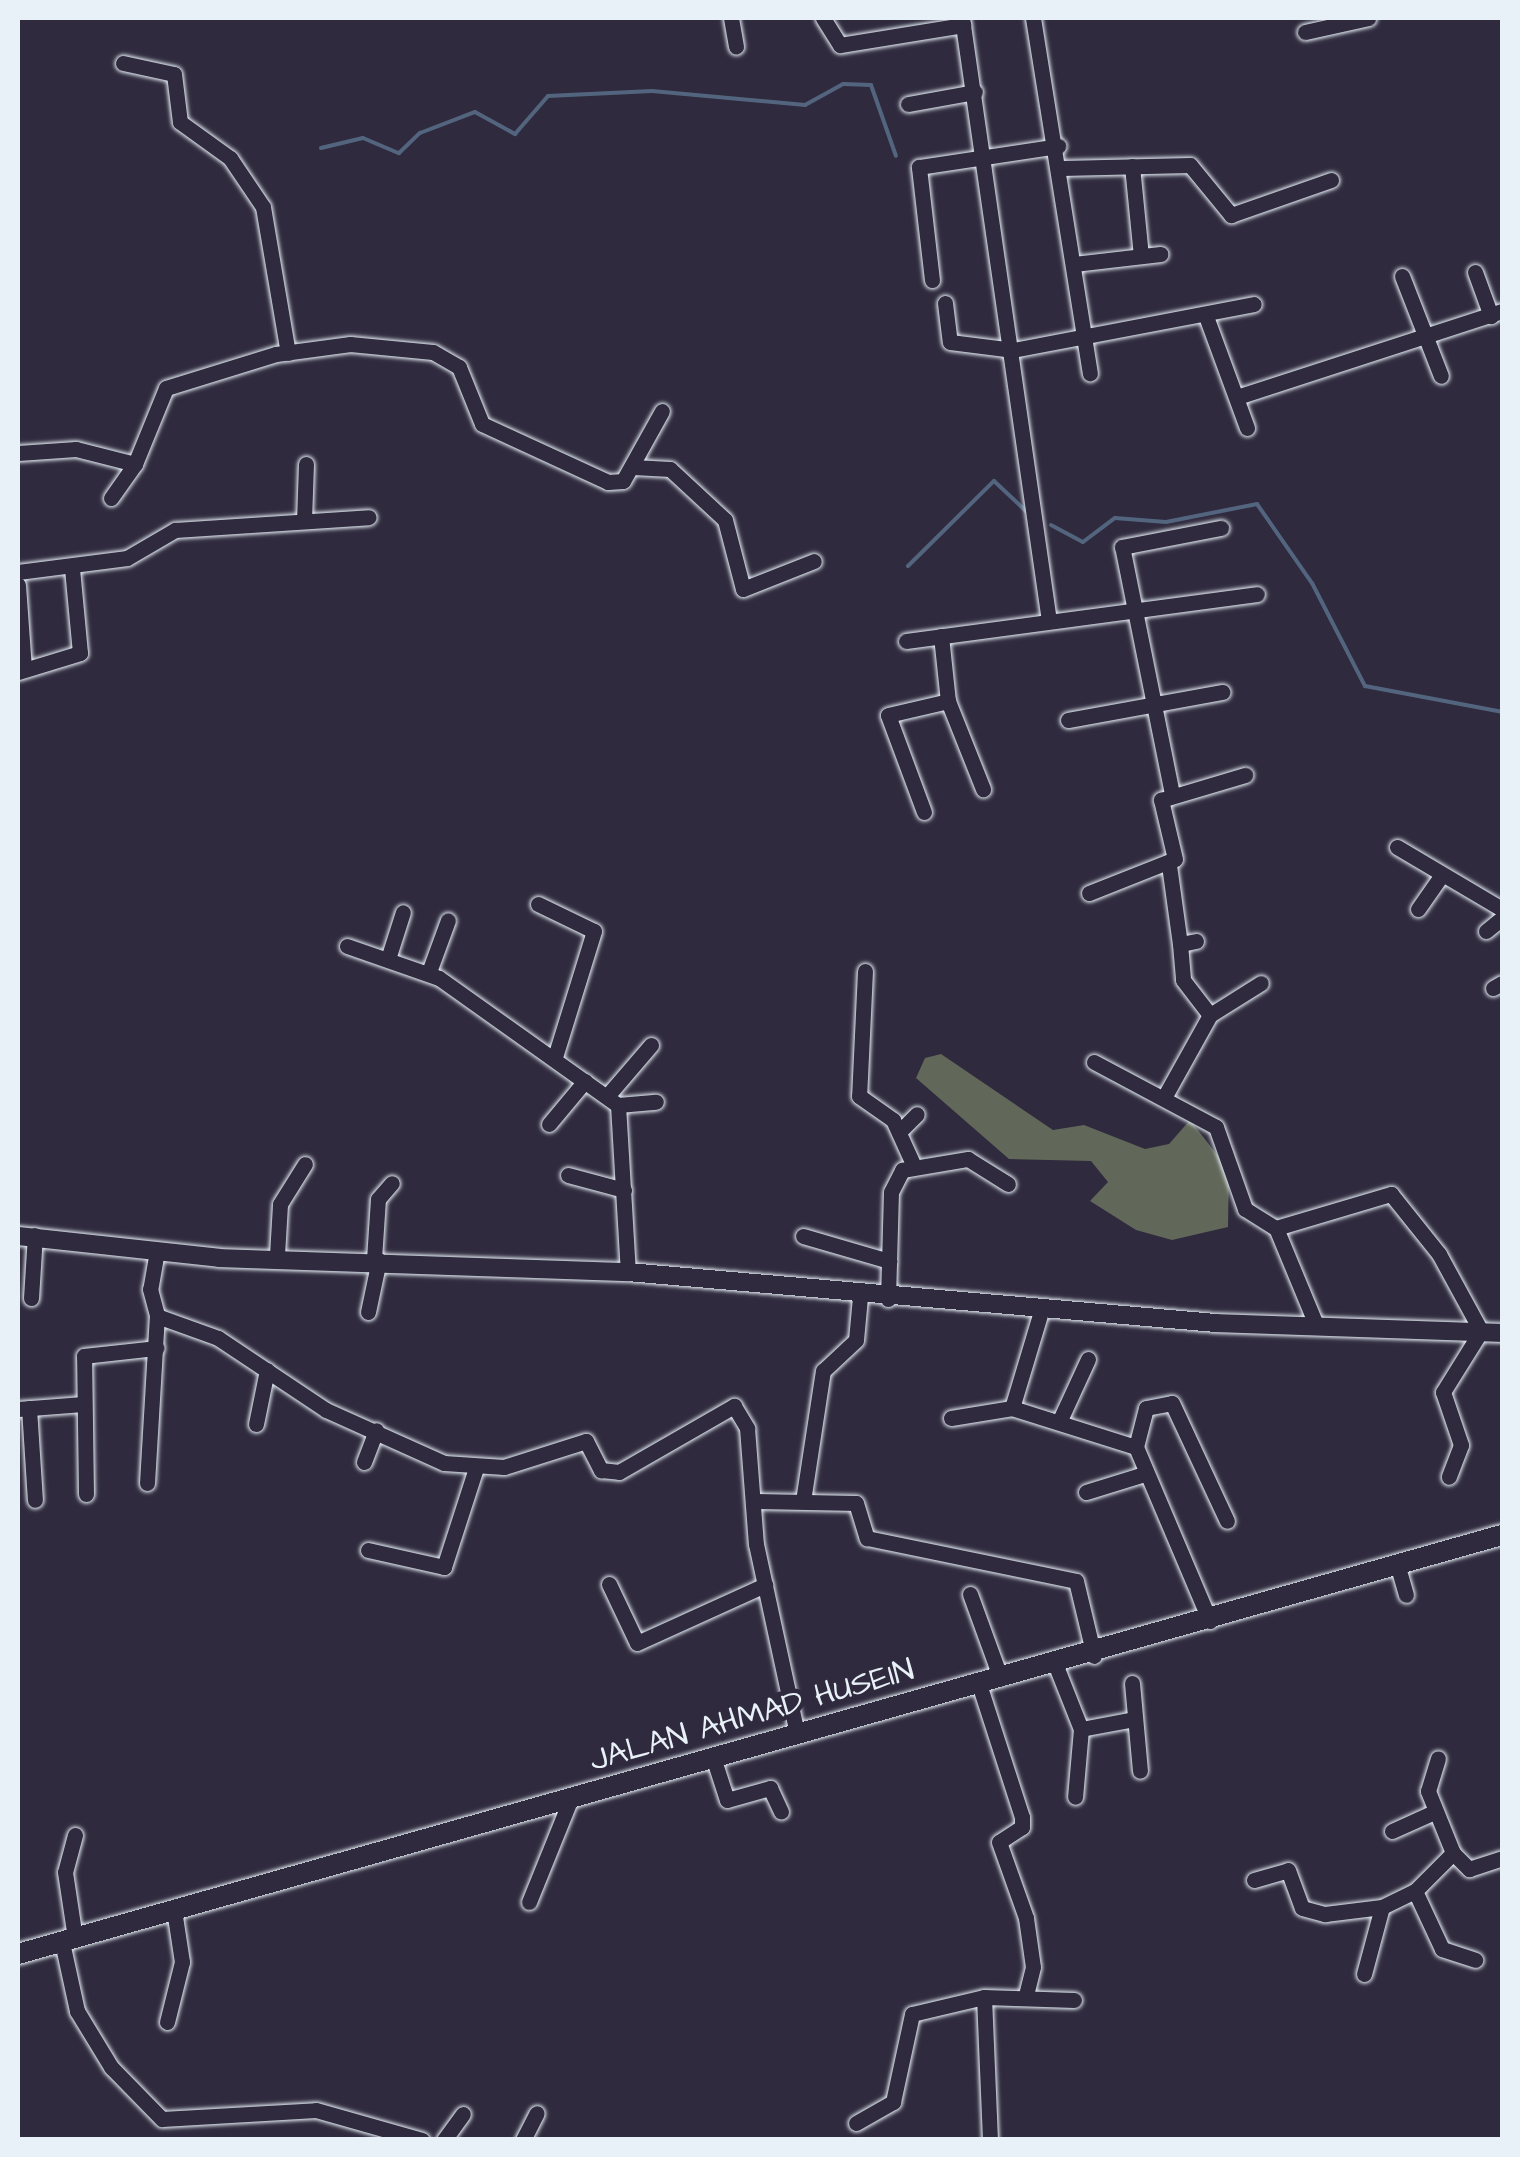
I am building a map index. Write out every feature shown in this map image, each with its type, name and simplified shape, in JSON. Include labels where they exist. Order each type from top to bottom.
[{"type":"main road","name":"JALAN AHMAD HUSEIN","points":[[18,1954],[797,1733],[1094,1656],[1502,1535]]},
{"type":"street","points":[[731,18],[736,47]]},
{"type":"street","points":[[823,18],[833,44],[962,21],[986,157],[1049,621]]},
{"type":"street","points":[[890,18],[892,36]]},
{"type":"street","points":[[1034,18],[1062,168],[1090,373]]},
{"type":"street","points":[[1305,32],[1368,18]]},
{"type":"street","points":[[123,63],[174,74],[180,122],[230,158],[263,207],[288,352]]},
{"type":"street","points":[[908,104],[975,92]]},
{"type":"street","points":[[932,280],[917,170],[1058,146]]},
{"type":"street","points":[[1062,168],[1190,165],[1231,215],[1331,180]]},
{"type":"street","points":[[1132,166],[1141,256]]},
{"type":"street","points":[[1074,264],[1160,254]]},
{"type":"street","points":[[1237,397],[1497,313],[1475,272]]},
{"type":"street","points":[[1402,276],[1441,376]]},
{"type":"street","points":[[945,303],[950,342],[1013,350],[1207,319],[1254,304]]},
{"type":"street","points":[[1207,319],[1247,428]]},
{"type":"street","points":[[111,498],[136,464],[166,388],[288,352],[418,345],[459,367],[482,424],[608,482],[633,467],[662,411]]},
{"type":"street","points":[[18,453],[76,449],[136,464]]},
{"type":"street","points":[[304,522],[306,464]]},
{"type":"street","points":[[633,467],[670,468],[725,520],[742,589],[814,562]]},
{"type":"street","points":[[18,572],[127,558],[175,530],[370,517]]},
{"type":"street","points":[[1172,794],[1149,711],[1131,610],[1125,541],[1221,528]]},
{"type":"street","points":[[18,585],[21,670],[80,652],[72,568]]},
{"type":"street","points":[[906,641],[1256,594]]},
{"type":"street","points":[[942,636],[948,701],[983,789]]},
{"type":"street","points":[[1068,720],[1149,711],[1222,692]]},
{"type":"street","points":[[924,812],[888,715],[948,701]]},
{"type":"street","points":[[1089,893],[1169,865],[1176,856],[1158,804],[1172,794],[1246,775]]},
{"type":"street","points":[[1397,847],[1502,909]]},
{"type":"street","points":[[1169,865],[1188,943],[1184,980],[1210,1015]]},
{"type":"street","points":[[1418,909],[1441,876]]},
{"type":"street","points":[[538,904],[594,930],[556,1054]]},
{"type":"street","points":[[388,959],[403,912]]},
{"type":"street","points":[[1486,931],[1502,918]]},
{"type":"street","points":[[429,972],[448,920]]},
{"type":"street","points":[[347,946],[429,972],[556,1054],[613,1100],[656,1102]]},
{"type":"street","points":[[865,971],[859,1096],[899,1132],[913,1164]]},
{"type":"street","points":[[1166,1094],[1210,1015],[1262,983]]},
{"type":"street","points":[[628,1272],[624,1190],[613,1100],[651,1045]]},
{"type":"street","points":[[1094,1062],[1166,1094],[1216,1127],[1248,1215],[1276,1228],[1391,1194],[1482,1331]]},
{"type":"street","points":[[549,1124],[585,1080]]},
{"type":"street","points":[[899,1132],[917,1114]]},
{"type":"street","points":[[888,1299],[894,1180],[913,1164],[977,1161],[1008,1184]]},
{"type":"street","points":[[277,1255],[280,1204],[305,1164]]},
{"type":"street","points":[[568,1176],[624,1190]]},
{"type":"street","points":[[368,1312],[377,1259],[378,1199],[392,1182]]},
{"type":"street","points":[[1276,1228],[1317,1326]]},
{"type":"street","points":[[31,1298],[26,1235],[156,1251],[628,1272],[888,1299],[1317,1326],[1502,1333]]},
{"type":"street","points":[[803,1236],[889,1262]]},
{"type":"street","points":[[147,1482],[157,1348],[157,1316],[150,1289],[156,1251]]},
{"type":"street","points":[[803,1501],[823,1372],[856,1340],[860,1297]]},
{"type":"street","points":[[1012,1408],[1042,1308]]},
{"type":"street","points":[[157,1316],[218,1338],[376,1430],[476,1468],[586,1441],[600,1470],[619,1472],[730,1404],[747,1428],[765,1585],[797,1733]]},
{"type":"street","points":[[1450,1477],[1461,1445],[1444,1392],[1482,1331]]},
{"type":"street","points":[[86,1494],[83,1404],[87,1352],[157,1348]]},
{"type":"street","points":[[1060,1420],[1088,1358]]},
{"type":"street","points":[[256,1424],[267,1370]]},
{"type":"street","points":[[1210,1621],[1144,1474],[1136,1447],[1151,1402],[1172,1403],[1227,1521]]},
{"type":"street","points":[[35,1500],[25,1463],[23,1408],[83,1404]]},
{"type":"street","points":[[951,1418],[1012,1408],[1136,1447]]},
{"type":"street","points":[[364,1462],[376,1430]]},
{"type":"street","points":[[368,1550],[444,1567],[476,1468]]},
{"type":"street","points":[[1086,1492],[1144,1474]]},
{"type":"street","points":[[757,1500],[856,1503],[873,1540],[1082,1585],[1094,1656]]},
{"type":"street","points":[[1398,1566],[1406,1595]]},
{"type":"street","points":[[609,1584],[637,1643],[765,1585]]},
{"type":"street","points":[[970,1594],[1001,1679]]},
{"type":"street","points":[[1056,1666],[1080,1729],[1074,1797]]},
{"type":"street","points":[[979,1684],[1022,1817],[999,1845],[1026,1918],[1034,1967],[1026,1995]]},
{"type":"street","points":[[1132,1684],[1140,1771]]},
{"type":"street","points":[[1080,1729],[1135,1718]]},
{"type":"street","points":[[713,1757],[727,1800],[770,1788],[781,1812]]},
{"type":"street","points":[[1438,1758],[1427,1778],[1434,1812],[1453,1853],[1469,1869],[1502,1858]]},
{"type":"street","points":[[528,1902],[571,1798]]},
{"type":"street","points":[[1392,1831],[1434,1812]]},
{"type":"street","points":[[74,1835],[65,1872],[77,2011],[111,2067],[162,2119],[316,2110],[422,2140]]},
{"type":"street","points":[[1254,1880],[1288,1870],[1302,1908],[1326,1914],[1382,1906],[1415,1891],[1453,1853]]},
{"type":"street","points":[[1415,1891],[1442,1949],[1476,1960]]},
{"type":"street","points":[[1364,1974],[1382,1906]]},
{"type":"street","points":[[167,2022],[182,1962],[174,1910]]},
{"type":"street","points":[[856,2123],[893,2102],[912,2014],[984,1997],[1026,1995],[1074,2000]]},
{"type":"street","points":[[984,1997],[990,2140]]},
{"type":"street","points":[[523,2140],[538,2113]]},
{"type":"street","points":[[444,2140],[464,2114]]},
{"type":"green space","points":[[941,1054],[1053,1130],[1084,1125],[1145,1149],[1169,1144],[1190,1120],[1229,1170],[1228,1227],[1172,1240],[1136,1230],[1090,1201],[1108,1182],[1091,1161],[1009,1159],[916,1078],[925,1058]]},
{"type":"waterway","points":[[321,148],[363,138],[399,153],[420,133],[475,112],[515,134],[548,96],[652,91],[805,105],[843,84],[871,85],[896,156]]},
{"type":"waterway","points":[[908,566],[994,481],[1028,513]]},
{"type":"waterway","points":[[1051,525],[1083,542],[1115,518],[1166,522],[1257,504],[1312,583],[1365,686],[1502,712]]}]
